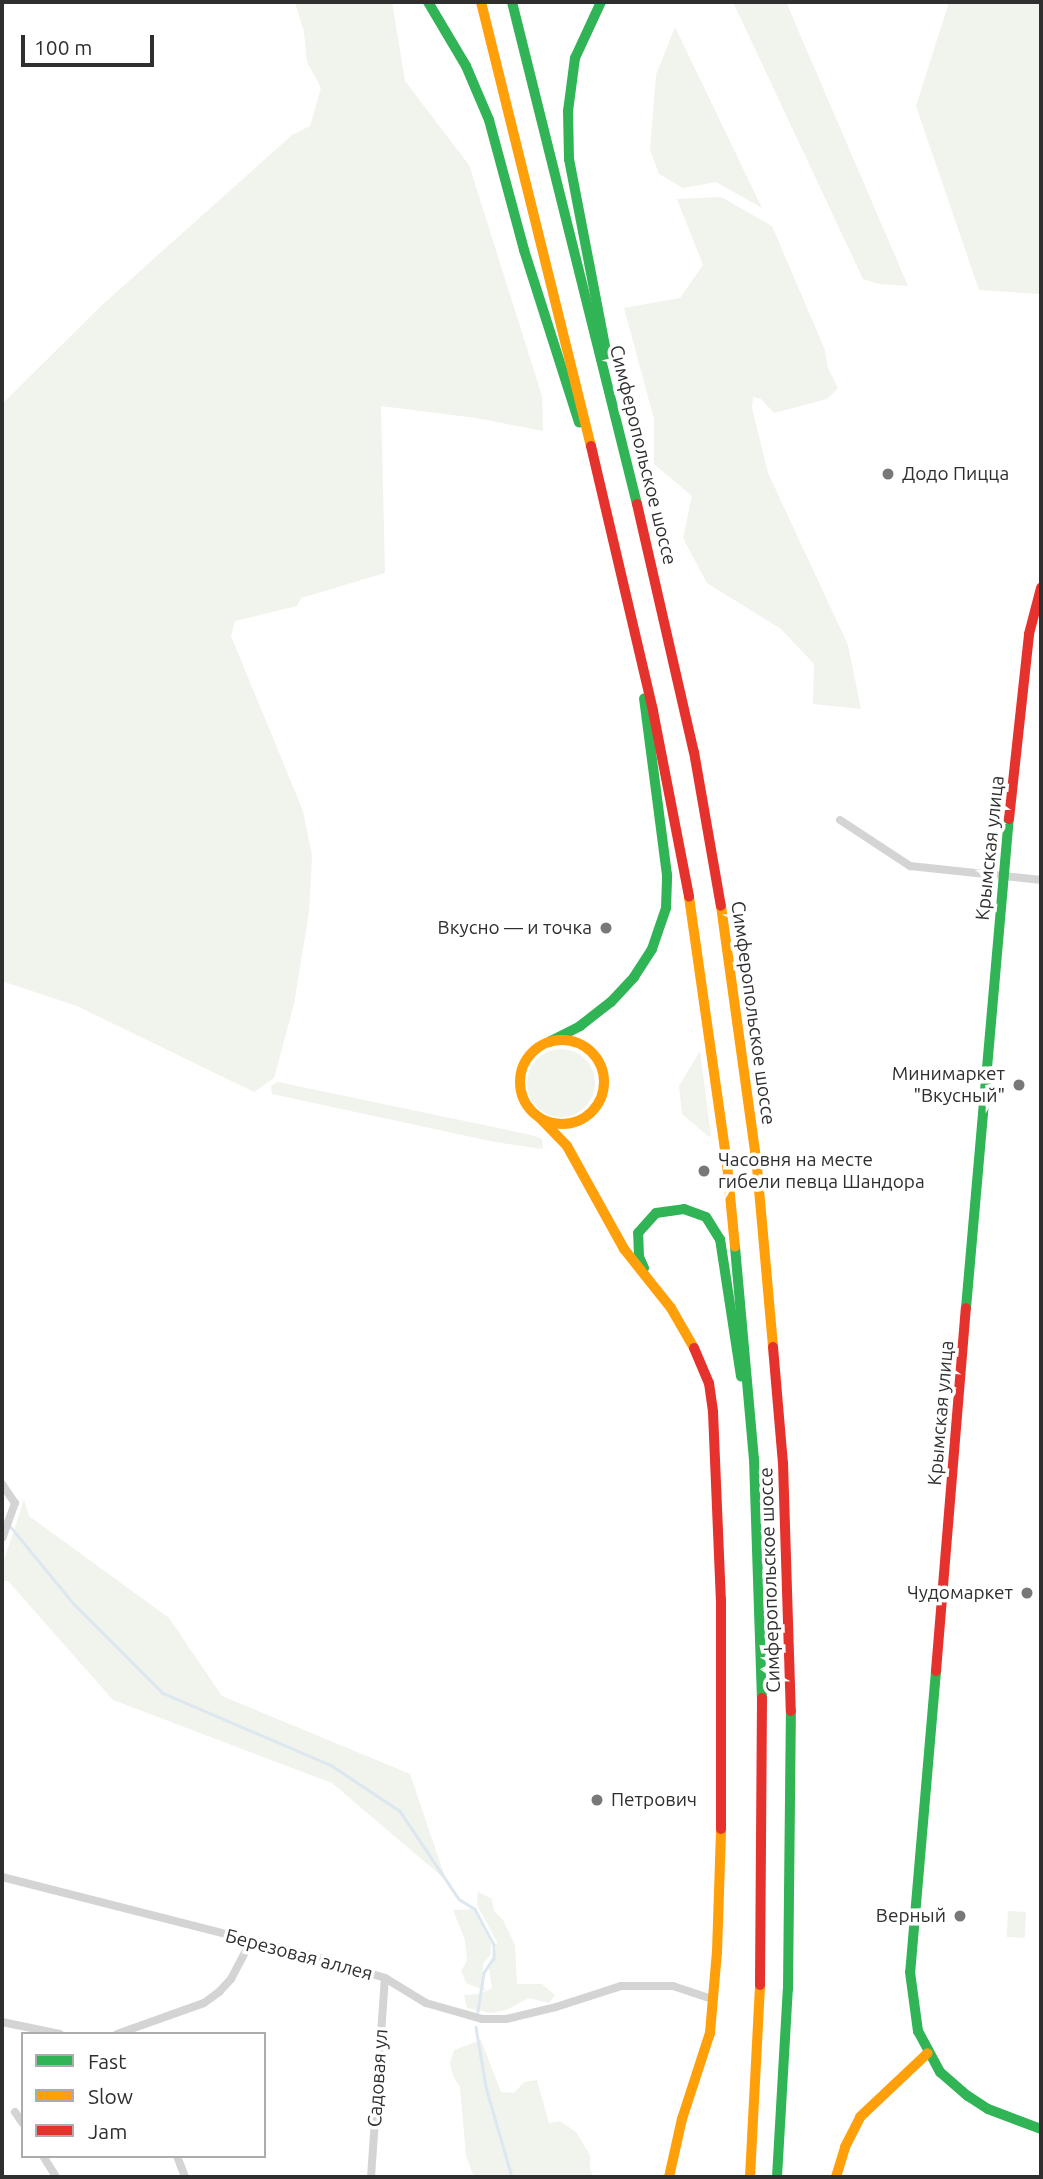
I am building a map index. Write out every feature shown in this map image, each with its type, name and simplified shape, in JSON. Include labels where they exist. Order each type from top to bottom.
[{"type":"main road","points":[[428,2],[466,66],[489,120],[524,250],[608,514]]},
{"type":"main road","name":"Симферопольское шоссе","points":[[481,2],[635,629],[687,887],[728,1177],[752,1432],[760,1579],[764,1755],[760,1987],[750,2177]]},
{"type":"main road","name":"Симферопольское шоссе","points":[[512,2],[640,513],[691,739],[717,879],[755,1154],[777,1375],[789,1574],[793,1756],[788,1989],[777,2177]]},
{"type":"main road","points":[[601,2],[575,58],[568,111],[569,159],[640,513]]},
{"type":"main road","name":"Крымская улица","points":[[1041,588],[1029,634],[1003,877],[912,1940],[913,2005],[918,2031],[940,2072],[968,2096],[996,2112],[1041,2129]]},
{"type":"main road","points":[[1029,634],[1041,620]]},
{"type":"main road","points":[[635,629],[667,874],[666,908],[652,949],[634,977],[590,1018],[530,1056],[520,1077],[524,1101],[567,1146],[624,1249],[671,1308],[702,1360],[713,1412],[721,1600],[722,1738],[717,1952],[710,2033],[682,2119],[669,2177]]},
{"type":"main road","points":[[1029,634],[1041,634]]},
{"type":"main road","points":[[540,1118],[553,1123],[578,1121],[597,1105],[604,1084],[599,1062],[592,1053],[572,1042],[549,1042]]},
{"type":"main road","points":[[653,1287],[639,1257],[637,1243],[643,1225],[656,1213],[670,1209],[684,1209],[706,1217],[720,1239],[732,1334],[752,1432]]},
{"type":"main road","points":[[836,2177],[845,2147],[860,2117],[928,2053]]},
{"type":"street","points":[[840,820],[910,866],[1041,880]]},
{"type":"street","points":[[2,1484],[15,1503],[2,1538]]},
{"type":"street","name":"Березовая аллея","points":[[2,1877],[385,1978],[426,2003],[482,2019],[506,2019],[556,2007],[621,1986],[673,1986],[712,1998]]},
{"type":"street","points":[[134,2032],[204,2003],[219,1992],[231,1979],[251,1941]]},
{"type":"street","name":"Садовая ул","points":[[371,2177],[385,1978]]},
{"type":"street","points":[[2,2022],[50,2032]]},
{"type":"street","points":[[15,2112],[21,2121]]},
{"type":"street","points":[[44,2158],[56,2177]]},
{"type":"street","points":[[178,2158],[185,2177]]},
{"type":"shaded area","points":[[295,2],[392,2],[405,81],[469,165],[542,396],[543,431],[476,418],[381,406],[385,573],[301,598],[297,606],[235,621],[231,636],[303,811],[312,856],[309,912],[294,1004],[274,1078],[254,1092],[77,1006],[2,981],[2,404],[101,306],[292,135],[310,126],[321,88],[307,62],[304,32]]},
{"type":"shaded area","points":[[733,2],[786,2],[908,286],[879,284],[863,279]]},
{"type":"shaded area","points":[[949,2],[1041,2],[1041,294],[979,290],[916,106]]},
{"type":"shaded area","points":[[675,27],[762,208],[716,182],[683,188],[659,174],[650,150],[656,75]]},
{"type":"shaded area","points":[[721,197],[772,226],[825,350],[828,368],[838,388],[827,399],[774,413],[761,399],[753,397],[752,408],[768,473],[848,645],[861,709],[813,704],[814,664],[781,629],[707,583],[683,538],[692,496],[654,464],[654,419],[624,308],[680,298],[703,265],[677,199]]},
{"type":"shaded area","points":[[561,1049],[574,1052],[585,1059],[592,1070],[595,1083],[592,1096],[585,1107],[574,1114],[561,1117],[548,1114],[537,1107],[530,1096],[527,1083],[530,1070],[537,1059],[548,1052]]},
{"type":"shaded area","points":[[700,1051],[709,1137],[682,1114],[679,1086]]},
{"type":"shaded area","points":[[278,1082],[531,1135],[542,1139],[543,1149],[495,1142],[272,1094],[271,1086]]},
{"type":"shaded area","points":[[24,1500],[29,1516],[169,1618],[222,1696],[410,1774],[446,1880],[332,1783],[113,1700],[8,1581],[2,1581],[2,1566]]},
{"type":"shaded area","points":[[478,1892],[492,1899],[494,1911],[503,1920],[515,1945],[517,1984],[542,1984],[555,1995],[549,2003],[529,1998],[506,2010],[491,2013],[467,2008],[464,1995],[480,1994],[492,1988],[488,1965],[494,1958],[497,1942],[477,1905]]},
{"type":"shaded area","points":[[475,1909],[491,1943],[491,1954],[483,1964],[482,1981],[486,1991],[466,1983],[461,1971],[467,1961],[465,1940],[453,1910]]},
{"type":"shaded area","points":[[1008,1911],[1026,1912],[1025,1938],[1007,1937]]},
{"type":"shaded area","points":[[481,2040],[501,2092],[514,2093],[524,2082],[537,2080],[549,2123],[560,2121],[576,2132],[590,2155],[590,2169],[594,2177],[474,2177],[466,2156],[460,2087],[453,2076],[450,2063],[454,2050]]},
{"type":"waterway","points":[[10,1526],[74,1604],[163,1693],[331,1765],[400,1811],[459,1899],[475,1909],[494,1944],[494,1958],[484,1973],[478,2012]]},
{"type":"waterway","points":[[476,2027],[486,2087],[512,2177]]},
{"type":"traffic: fast","points":[[428,2],[466,66],[489,120],[524,250],[579,422]]},
{"type":"traffic: fast","points":[[512,2],[637,504]]},
{"type":"traffic: fast","points":[[601,2],[575,58],[568,111],[569,159],[607,356]]},
{"type":"traffic: fast","points":[[549,1042],[580,1026],[611,1002],[634,977],[652,949],[666,908],[667,875],[644,698]]},
{"type":"traffic: fast","points":[[966,1308],[1009,819]]},
{"type":"traffic: fast","points":[[644,1268],[639,1257],[638,1233],[656,1213],[684,1209],[706,1217],[720,1239],[741,1376]]},
{"type":"traffic: fast","points":[[735,1247],[754,1459],[762,1698]]},
{"type":"traffic: fast","points":[[936,1671],[910,1972],[918,2031],[940,2072],[968,2096],[988,2109],[1041,2129]]},
{"type":"traffic: fast","points":[[777,2177],[788,1989],[791,1711]]},
{"type":"traffic: slow","points":[[481,2],[591,446]]},
{"type":"traffic: slow","points":[[689,897],[727,1164],[735,1247]]},
{"type":"traffic: slow","points":[[721,906],[757,1167],[773,1347]]},
{"type":"traffic: slow","points":[[562,1040],[585,1047],[597,1059],[604,1082],[597,1105],[585,1117],[562,1124],[539,1117],[527,1105],[520,1082],[527,1059],[539,1047],[562,1040]]},
{"type":"traffic: slow","points":[[540,1118],[567,1146],[624,1249],[671,1308],[694,1348]]},
{"type":"traffic: slow","points":[[669,2177],[682,2119],[710,2033],[717,1952],[721,1829]]},
{"type":"traffic: slow","points":[[750,2177],[760,1985]]},
{"type":"traffic: slow","points":[[836,2177],[845,2147],[860,2117],[928,2053]]},
{"type":"traffic: jam","points":[[591,446],[653,711],[689,897]]},
{"type":"traffic: jam","points":[[637,504],[694,752],[721,906]]},
{"type":"traffic: jam","points":[[1009,819],[1029,634],[1041,588]]},
{"type":"traffic: jam","points":[[936,1671],[966,1308]]},
{"type":"traffic: jam","points":[[773,1347],[783,1463],[791,1711]]},
{"type":"traffic: jam","points":[[694,1348],[709,1383],[713,1412],[721,1600],[721,1829]]},
{"type":"traffic: jam","points":[[760,1985],[762,1698]]},
{"type":"place","name":"Додо Пицца","points":[[888,474]]},
{"type":"place","name":"Вкусно — и точка","points":[[606,928]]},
{"type":"place","name":"Минимаркет \"Вкусный\"","points":[[1019,1085]]},
{"type":"place","name":"Часовня на месте гибели певца Шандора","points":[[704,1171]]},
{"type":"place","name":"Чудомаркет","points":[[1027,1593]]},
{"type":"place","name":"Петрович","points":[[597,1800]]},
{"type":"place","name":"Верный","points":[[960,1916]]}]
